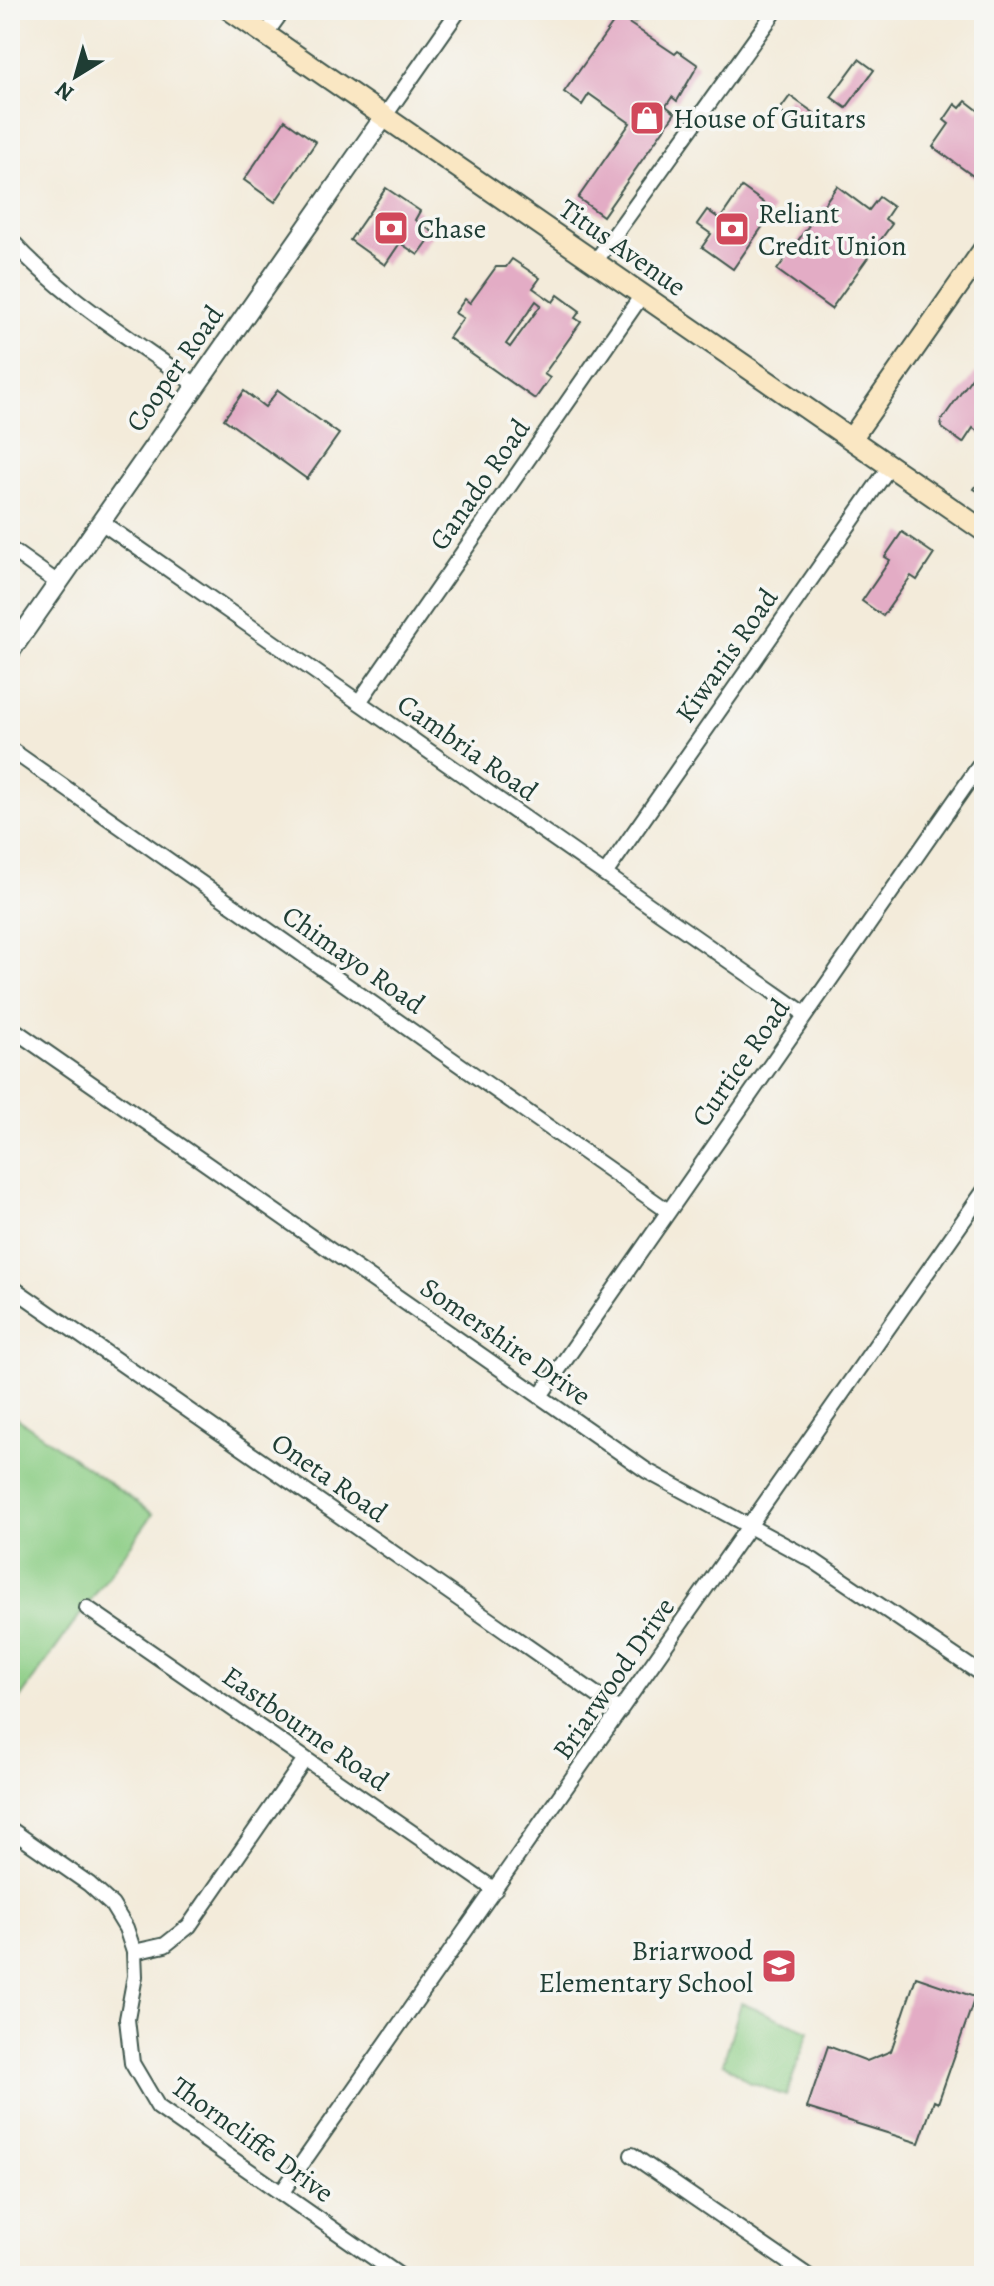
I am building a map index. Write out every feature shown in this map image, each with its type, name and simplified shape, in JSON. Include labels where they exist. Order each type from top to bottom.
[{"type":"main road","name":"Titus Avenue","points":[[230,10],[984,531]]},
{"type":"main road","points":[[851,439],[984,249]]},
{"type":"street","points":[[265,35],[283,10]]},
{"type":"street","points":[[384,117],[459,10]]},
{"type":"street","points":[[595,262],[776,10]]},
{"type":"street","name":"Cooper Road","points":[[10,652],[384,117]]},
{"type":"street","points":[[10,239],[37,269],[74,299],[196,385]]},
{"type":"street","name":"Ganado Road","points":[[359,702],[642,295]]},
{"type":"street","name":"Kiwanis Road","points":[[605,874],[890,466]]},
{"type":"street","name":"Cambria Road","points":[[101,522],[805,1014]]},
{"type":"street","points":[[10,549],[58,583]]},
{"type":"street","name":"Chimayo Road","points":[[10,749],[668,1211]]},
{"type":"street","name":"Curtice Road","points":[[540,1396],[984,759]]},
{"type":"street","name":"Somershire Drive","points":[[10,1027],[647,1471],[814,1561],[984,1676]]},
{"type":"street","name":"Briarwood Drive","points":[[282,2192],[750,1529],[984,1191]]},
{"type":"street","name":"Oneta Road","points":[[10,1286],[620,1711]]},
{"type":"street","name":"Eastbourne Road","points":[[87,1608],[495,1890]]},
{"type":"street","points":[[134,1952],[165,1945],[189,1926],[305,1759]]},
{"type":"street","name":"Thorncliffe Drive","points":[[10,1829],[89,1884],[112,1905],[126,1928],[134,1952],[135,1976],[127,2034],[137,2076],[148,2095],[171,2117],[400,2276]]},
{"type":"street","points":[[632,2155],[808,2276]]},
{"type":"green space","points":[[591,10],[648,10],[635,27],[618,16],[612,25]]},
{"type":"green space","points":[[10,1413],[153,1514],[20,1698],[10,1690]]},
{"type":"green space","points":[[741,2003],[809,2031],[786,2096],[749,2082],[723,2063]]},
{"type":"building","name":"House of Guitars","points":[[618,16],[675,54],[678,51],[698,65],[677,101],[672,97],[666,106],[675,113],[603,216],[578,198],[630,123],[589,94],[582,105],[564,92]]},
{"type":"building","points":[[859,59],[874,70],[846,108],[831,97]]},
{"type":"building","points":[[790,96],[817,115],[806,130],[779,111]]},
{"type":"building","points":[[966,101],[979,111],[984,104],[984,175],[980,181],[933,147],[949,124],[944,120],[955,104],[960,108]]},
{"type":"building","points":[[285,120],[316,142],[275,202],[244,180]]},
{"type":"building","points":[[837,186],[869,210],[879,197],[893,207],[885,219],[892,224],[831,309],[777,270]]},
{"type":"building","name":"Reliant Credit Union","points":[[742,187],[774,210],[733,269],[702,247],[711,234],[697,224],[707,210],[720,219]]},
{"type":"building","points":[[386,188],[420,211],[415,220],[434,233],[418,255],[400,243],[385,265],[350,240]]},
{"type":"building","points":[[512,259],[540,278],[533,288],[553,302],[558,295],[580,311],[575,318],[581,322],[544,374],[550,378],[535,399],[449,338],[463,318],[455,313],[465,299],[470,303],[496,267],[506,267]],"holes":[[[536,301],[541,305],[510,347],[506,344]]]},
{"type":"building","points":[[975,373],[984,379],[984,436],[973,428],[963,443],[942,428],[941,421]]},
{"type":"building","points":[[278,390],[339,434],[307,479],[224,419],[244,391],[265,407]]},
{"type":"building","points":[[984,475],[984,495],[974,489]]},
{"type":"building","points":[[902,532],[934,554],[917,580],[911,576],[883,616],[862,601],[890,560],[885,557]]},
{"type":"building","points":[[916,1977],[975,1997],[938,2103],[934,2101],[919,2143],[807,2108],[828,2046],[867,2061],[891,2051]]},
{"type":"place","name":"House of Guitars","points":[[647,118]]},
{"type":"place","name":"Chase","points":[[391,228]]},
{"type":"place","name":"Reliant Credit Union","points":[[732,229]]},
{"type":"place","name":"Briarwood Elementary School","points":[[779,1966]]}]
